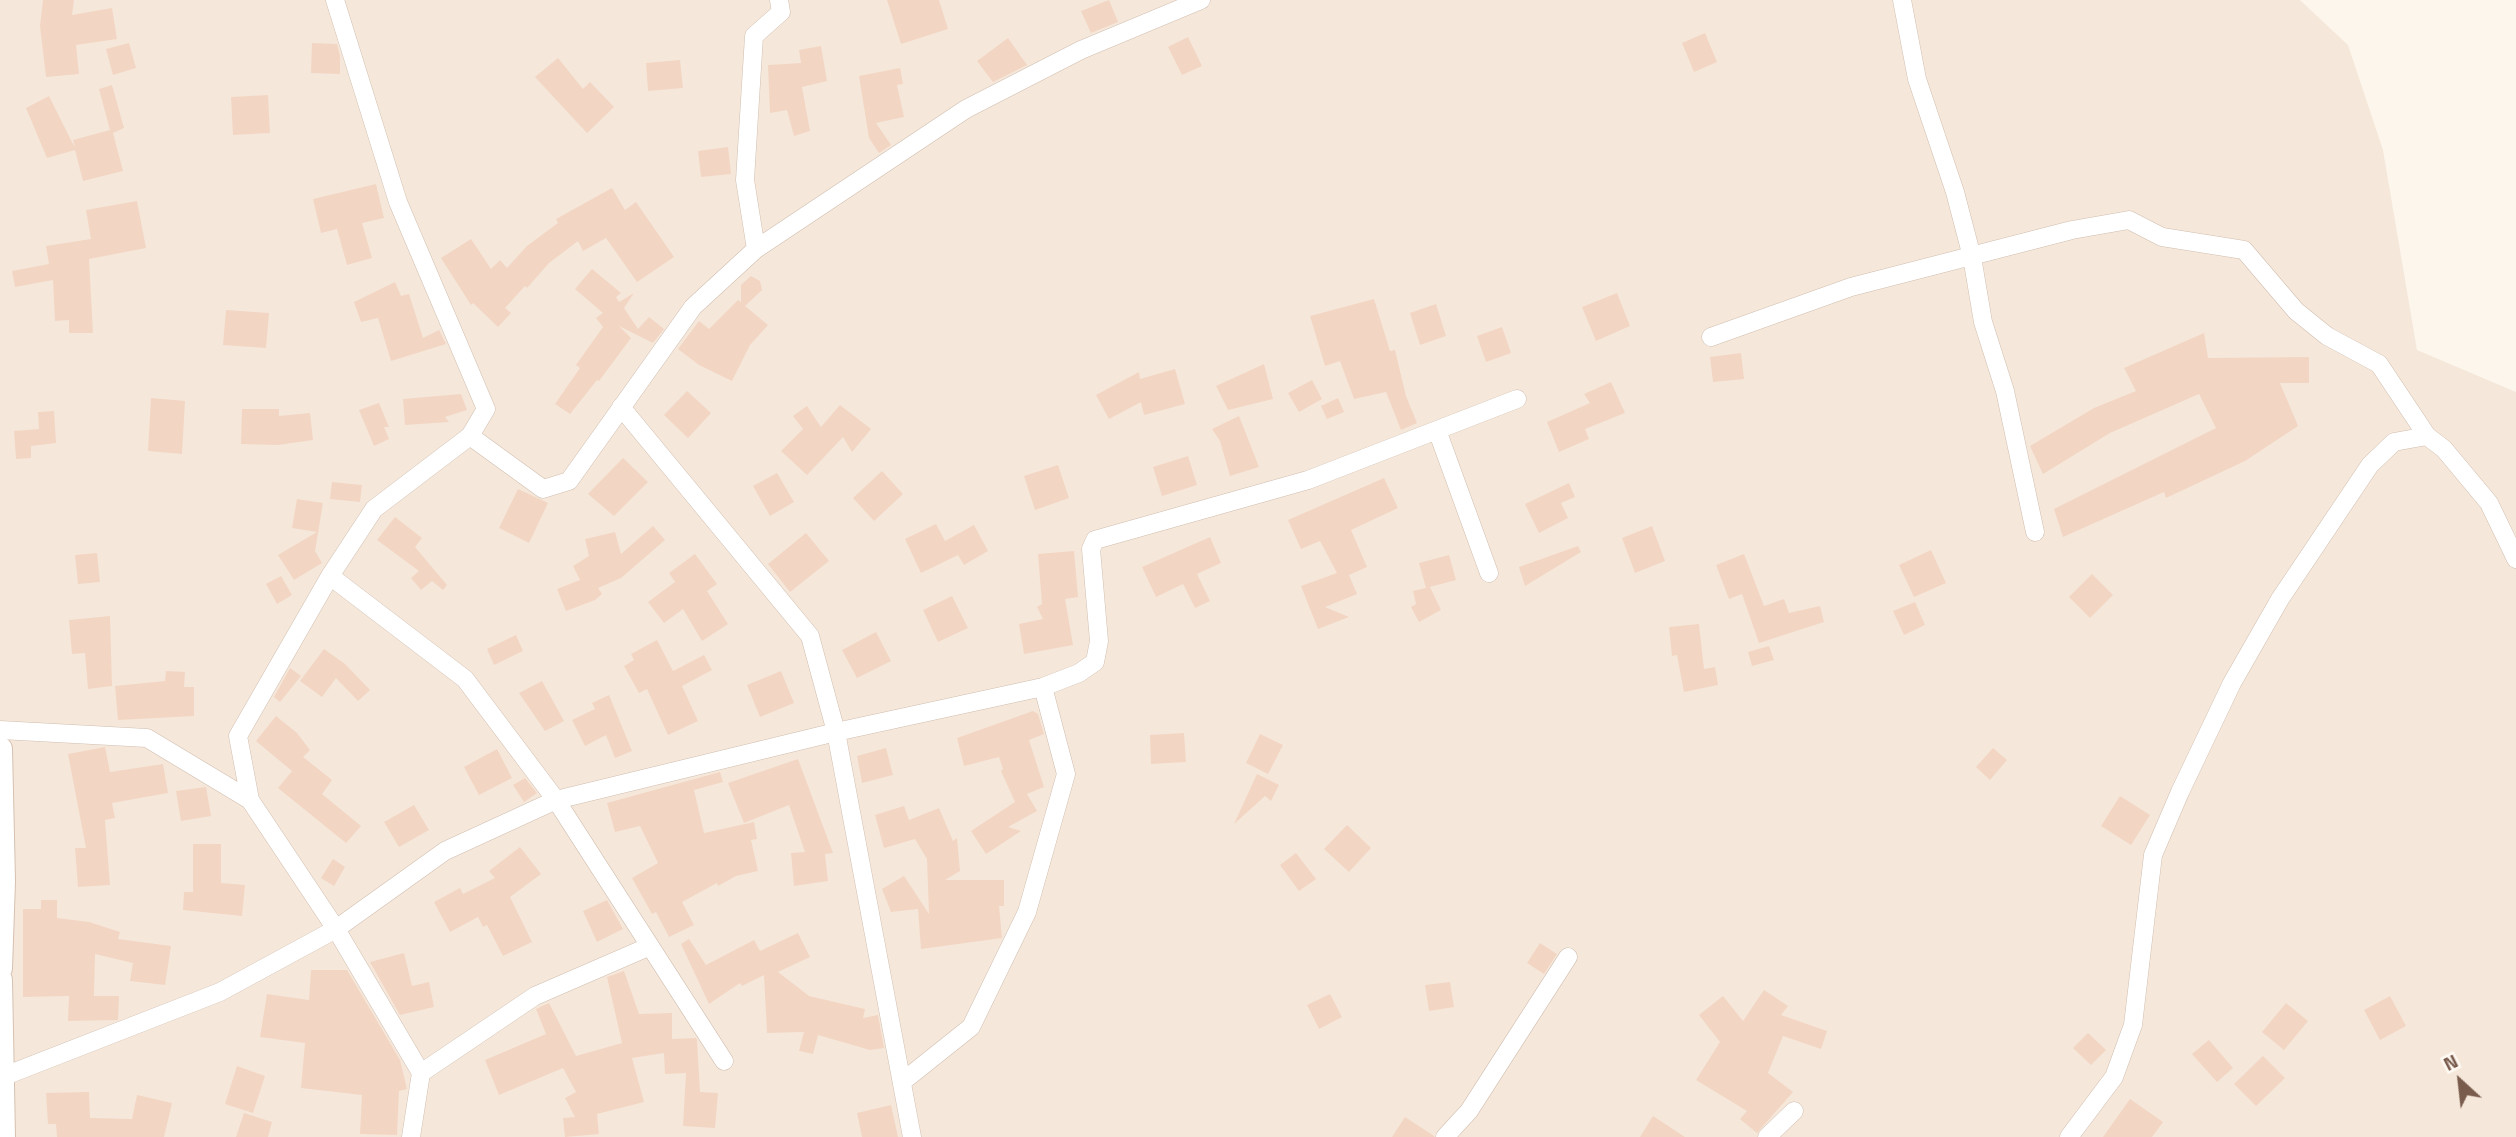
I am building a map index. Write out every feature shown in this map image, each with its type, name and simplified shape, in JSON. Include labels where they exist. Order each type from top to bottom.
[{"type":"street","points":[[335,0],[398,202],[486,409],[470,436],[374,509],[330,576],[238,736],[250,800],[337,929],[421,1073],[411,1137]]},
{"type":"street","points":[[756,249],[745,180],[754,36],[781,12],[779,0]]},
{"type":"street","points":[[470,436],[544,489],[569,481],[693,307],[756,249],[966,109],[1081,50],[1201,0]]},
{"type":"street","points":[[1902,0],[1917,79],[1955,192],[1972,257],[1983,322],[2005,391],[2035,532]]},
{"type":"street","points":[[1711,337],[1852,287],[2071,230],[2129,220],[2162,237],[2244,250],[2296,311],[2327,335],[2379,364],[2427,436],[2445,449],[2489,503],[2516,559]]},
{"type":"street","points":[[2,1077],[220,992],[337,929],[445,850],[556,800],[836,732],[1043,687],[1079,673],[1095,662],[1099,641],[1091,549],[1095,540],[1308,480],[1517,399]]},
{"type":"street","points":[[621,407],[810,636],[836,732],[912,1137]]},
{"type":"street","points":[[1437,430],[1489,573]]},
{"type":"street","points":[[2069,1137],[2114,1077],[2133,1025],[2153,855],[2232,683],[2280,599],[2370,465],[2394,442],[2427,436]]},
{"type":"street","points":[[330,576],[465,679],[556,800],[648,947],[724,1061]]},
{"type":"street","points":[[902,1082],[971,1027],[1027,912],[1066,774],[1043,687]]},
{"type":"street","points":[[0,730],[147,738],[250,800]]},
{"type":"street","points":[[0,749],[0,968]]},
{"type":"street","points":[[421,1073],[535,996],[648,947]]},
{"type":"street","points":[[1445,1137],[1469,1111],[1568,957]]},
{"type":"street","points":[[0,980],[4,1137]]},
{"type":"street","points":[[1767,1137],[1794,1111]]},
{"type":"shaded area","points":[[0,0],[2300,0],[2348,45],[2383,150],[2417,350],[2516,392],[2516,1137],[0,1137]]},
{"type":"building","points":[[43,0],[74,0],[72,15],[112,8],[117,39],[76,45],[79,74],[46,77],[40,26]]},
{"type":"building","points":[[887,0],[939,0],[948,29],[901,44]]},
{"type":"building","points":[[1109,0],[1118,22],[1091,33],[1081,11]]},
{"type":"building","points":[[1705,33],[1717,62],[1694,72],[1682,43]]},
{"type":"building","points":[[1188,37],[1202,66],[1182,75],[1168,47]]},
{"type":"building","points":[[1008,38],[1027,65],[993,82],[977,61]]},
{"type":"building","points":[[129,43],[136,68],[113,75],[106,49]]},
{"type":"building","points":[[312,43],[337,44],[340,74],[311,73]]},
{"type":"building","points":[[821,46],[827,81],[802,87],[810,131],[794,136],[787,110],[770,113],[768,65],[801,63],[799,50]]},
{"type":"building","points":[[558,58],[583,89],[590,82],[614,107],[587,133],[535,77]]},
{"type":"building","points":[[680,60],[683,88],[648,91],[646,63]]},
{"type":"building","points":[[900,68],[903,84],[897,85],[904,117],[876,123],[891,145],[879,153],[869,138],[859,76]]},
{"type":"building","points":[[112,85],[124,128],[113,133],[123,171],[83,181],[75,150],[47,158],[26,108],[49,96],[75,148],[73,140],[110,130],[99,89]]},
{"type":"building","points":[[268,95],[270,133],[233,135],[231,97]]},
{"type":"building","points":[[728,147],[731,174],[701,177],[698,151]]},
{"type":"building","points":[[376,184],[384,218],[362,223],[372,258],[347,265],[337,229],[321,233],[313,199]]},
{"type":"building","points":[[612,188],[625,210],[636,202],[674,257],[637,282],[606,238],[583,251],[578,241],[549,263],[527,288],[525,286],[505,308],[511,313],[498,327],[473,303],[471,305],[441,258],[471,239],[491,269],[500,260],[507,268],[527,246],[558,223],[556,219]]},
{"type":"building","points":[[137,201],[146,248],[89,259],[93,333],[69,333],[69,320],[55,321],[53,280],[15,287],[12,271],[49,264],[46,246],[91,239],[86,210]]},
{"type":"building","points":[[592,269],[621,293],[616,297],[619,302],[634,293],[624,308],[638,329],[649,317],[664,329],[653,343],[619,326],[631,338],[570,414],[555,404],[580,368],[576,365],[603,327],[596,318],[603,313],[575,289]]},
{"type":"building","points":[[751,276],[760,281],[762,290],[745,306],[768,325],[750,345],[732,381],[699,365],[678,349],[699,321],[709,329],[738,300],[741,302],[741,285]]},
{"type":"building","points":[[395,282],[401,296],[409,294],[423,338],[439,330],[446,344],[391,361],[378,318],[361,322],[354,302]]},
{"type":"building","points":[[1617,293],[1630,326],[1596,341],[1582,307]]},
{"type":"building","points":[[1374,299],[1390,351],[1395,350],[1406,396],[1417,423],[1401,430],[1386,392],[1354,399],[1340,361],[1325,366],[1310,316]]},
{"type":"building","points":[[1436,304],[1446,336],[1420,345],[1410,313]]},
{"type":"building","points":[[226,310],[269,313],[266,348],[223,345]]},
{"type":"building","points":[[1502,327],[1511,353],[1486,362],[1477,336]]},
{"type":"building","points":[[2204,333],[2208,358],[2309,357],[2309,383],[2280,383],[2298,426],[2245,461],[2166,498],[2164,492],[2063,537],[2054,509],[2216,428],[2199,394],[2110,433],[2043,474],[2030,446],[2094,408],[2136,391],[2124,368]]},
{"type":"building","points":[[1741,353],[1744,379],[1713,382],[1710,357]]},
{"type":"building","points":[[1264,364],[1273,399],[1228,410],[1216,386]]},
{"type":"building","points":[[1175,369],[1185,404],[1144,415],[1141,402],[1109,419],[1096,395],[1139,372],[1140,379]]},
{"type":"building","points":[[1312,380],[1322,399],[1299,412],[1288,393]]},
{"type":"building","points":[[1611,382],[1625,413],[1585,429],[1589,439],[1559,452],[1547,422],[1590,403],[1584,394]]},
{"type":"building","points":[[687,391],[711,413],[688,438],[664,415]]},
{"type":"building","points":[[461,394],[467,410],[445,417],[449,422],[405,425],[403,399]]},
{"type":"building","points":[[151,398],[185,401],[182,454],[148,451]]},
{"type":"building","points":[[1338,398],[1344,412],[1327,419],[1321,406]]},
{"type":"building","points":[[379,403],[389,427],[384,427],[389,439],[374,446],[359,410]]},
{"type":"building","points":[[840,405],[871,429],[852,452],[843,437],[807,475],[781,451],[803,429],[793,416],[807,406],[821,427]]},
{"type":"building","points":[[242,409],[279,409],[279,416],[310,413],[313,440],[278,445],[241,444]]},
{"type":"building","points":[[54,411],[56,443],[31,446],[31,458],[16,459],[14,431],[39,429],[38,412]]},
{"type":"building","points":[[1239,416],[1259,467],[1230,476],[1220,441],[1212,429]]},
{"type":"building","points":[[1188,456],[1197,485],[1162,496],[1153,467]]},
{"type":"building","points":[[623,458],[648,482],[614,516],[588,494]]},
{"type":"building","points":[[1058,465],[1069,498],[1035,510],[1024,476]]},
{"type":"building","points":[[882,471],[903,494],[874,521],[853,498]]},
{"type":"building","points":[[777,473],[794,502],[770,516],[753,486]]},
{"type":"building","points":[[1384,478],[1398,508],[1351,530],[1367,567],[1349,575],[1357,594],[1325,607],[1349,617],[1318,629],[1301,586],[1337,573],[1320,541],[1301,549],[1288,520]]},
{"type":"building","points":[[332,482],[362,485],[360,502],[330,499]]},
{"type":"building","points":[[1569,483],[1575,497],[1561,503],[1568,518],[1539,533],[1525,504]]},
{"type":"building","points":[[518,489],[548,503],[529,543],[499,528]]},
{"type":"building","points":[[297,499],[323,503],[315,551],[322,563],[294,580],[278,555],[317,532],[292,528]]},
{"type":"building","points":[[395,517],[422,538],[415,547],[447,585],[443,590],[432,581],[421,590],[411,578],[419,571],[377,540]]},
{"type":"building","points":[[936,524],[945,541],[974,525],[988,551],[964,565],[958,555],[921,573],[905,539]]},
{"type":"building","points":[[653,526],[665,540],[621,578],[598,588],[602,594],[595,600],[566,611],[557,589],[580,580],[573,566],[589,556],[585,539],[615,532],[621,554]]},
{"type":"building","points":[[1652,526],[1665,561],[1635,573],[1622,538]]},
{"type":"building","points":[[806,533],[829,561],[790,592],[768,564]]},
{"type":"building","points":[[1210,537],[1221,563],[1197,574],[1210,601],[1195,608],[1183,584],[1156,597],[1142,567]]},
{"type":"building","points":[[1578,546],[1581,552],[1525,586],[1519,567]]},
{"type":"building","points":[[1931,550],[1946,583],[1914,597],[1899,565]]},
{"type":"building","points":[[1074,551],[1078,597],[1065,599],[1073,645],[1024,654],[1019,624],[1043,619],[1037,607],[1042,604],[1038,554]]},
{"type":"building","points":[[97,553],[100,582],[78,584],[75,555]]},
{"type":"building","points":[[695,554],[717,584],[707,591],[728,624],[702,641],[683,609],[664,623],[648,602],[675,582],[669,573]]},
{"type":"building","points":[[1744,554],[1764,606],[1784,599],[1789,613],[1820,606],[1824,622],[1759,643],[1742,594],[1729,599],[1716,565]]},
{"type":"building","points":[[1449,555],[1456,580],[1426,588],[1419,563]]},
{"type":"building","points":[[2092,574],[2113,595],[2090,618],[2069,597]]},
{"type":"building","points":[[281,576],[292,595],[277,604],[266,584]]},
{"type":"building","points":[[1430,587],[1441,610],[1419,622],[1411,607],[1416,604],[1413,591]]},
{"type":"building","points":[[952,596],[968,628],[938,642],[923,610]]},
{"type":"building","points":[[1915,602],[1925,625],[1904,635],[1893,611]]},
{"type":"building","points":[[110,616],[112,686],[88,689],[85,653],[72,654],[69,620]]},
{"type":"building","points":[[1699,624],[1704,669],[1715,667],[1718,685],[1684,692],[1677,655],[1672,656],[1669,627]]},
{"type":"building","points":[[876,632],[891,661],[857,678],[842,650]]},
{"type":"building","points":[[516,635],[523,651],[494,665],[487,649]]},
{"type":"building","points":[[657,640],[673,671],[704,655],[712,670],[682,686],[698,721],[668,735],[647,689],[639,693],[624,666],[634,660],[631,654]]},
{"type":"building","points":[[1769,646],[1774,660],[1752,666],[1748,652]]},
{"type":"building","points":[[324,649],[345,664],[370,690],[358,701],[336,678],[322,697],[300,681]]},
{"type":"building","points":[[290,668],[301,676],[280,702],[274,697]]},
{"type":"building","points":[[166,671],[185,672],[184,687],[194,687],[194,716],[118,720],[115,686],[165,681]]},
{"type":"building","points":[[781,671],[794,703],[760,717],[747,685]]},
{"type":"building","points":[[542,681],[564,721],[545,731],[519,693]]},
{"type":"building","points":[[609,695],[632,751],[615,758],[606,735],[585,746],[572,720],[595,709],[592,703]]},
{"type":"building","points":[[1033,711],[1038,714],[1044,734],[1029,740],[1044,787],[1027,794],[1037,811],[1008,827],[1021,831],[986,854],[971,831],[1015,802],[1001,771],[1003,769],[999,757],[964,766],[957,738]]},
{"type":"building","points":[[276,716],[297,733],[310,750],[303,757],[332,780],[322,794],[361,826],[346,843],[278,788],[292,771],[256,741]]},
{"type":"building","points":[[1184,733],[1186,762],[1151,764],[1150,735]]},
{"type":"building","points":[[1260,734],[1283,745],[1268,774],[1246,763]]},
{"type":"building","points":[[105,747],[110,772],[163,764],[168,793],[112,803],[115,818],[105,820],[110,885],[78,887],[75,848],[86,848],[68,754]]},
{"type":"building","points":[[886,748],[893,775],[862,783],[857,756]]},
{"type":"building","points":[[1993,748],[2007,760],[1990,780],[1976,767]]},
{"type":"building","points":[[497,749],[512,778],[479,795],[464,767]]},
{"type":"building","points":[[798,759],[833,853],[825,854],[828,881],[794,886],[791,853],[805,852],[789,805],[744,823],[728,783]]},
{"type":"building","points":[[720,772],[723,782],[694,790],[704,833],[754,822],[757,839],[751,840],[758,871],[736,876],[718,886],[717,883],[682,902],[694,925],[669,937],[656,912],[652,914],[632,878],[658,863],[640,826],[615,832],[607,803]]},
{"type":"building","points":[[1257,774],[1279,785],[1271,801],[1265,796],[1234,824]]},
{"type":"building","points":[[525,778],[537,793],[524,802],[513,785]]},
{"type":"building","points":[[206,787],[211,816],[181,821],[176,791]]},
{"type":"building","points":[[2120,796],[2150,815],[2131,845],[2101,826]]},
{"type":"building","points":[[414,805],[429,830],[399,847],[384,822]]},
{"type":"building","points":[[904,806],[909,820],[939,808],[953,841],[957,838],[960,871],[945,880],[1004,880],[1004,906],[999,906],[1002,938],[921,949],[918,909],[891,912],[882,889],[904,876],[929,914],[927,859],[915,839],[884,848],[875,815]]},
{"type":"building","points":[[1347,825],[1371,848],[1349,872],[1324,849]]},
{"type":"building","points":[[193,844],[221,844],[221,883],[245,885],[242,916],[183,910],[184,892],[193,892]]},
{"type":"building","points":[[520,847],[541,874],[510,897],[532,942],[503,956],[487,925],[483,927],[478,917],[450,932],[434,902],[460,888],[463,894],[495,878],[489,871]]},
{"type":"building","points":[[1296,853],[1316,879],[1299,891],[1280,865]]},
{"type":"building","points":[[333,859],[345,867],[334,886],[321,878]]},
{"type":"building","points":[[41,900],[57,900],[57,918],[89,922],[120,932],[118,939],[171,946],[165,985],[130,981],[133,963],[95,954],[94,996],[119,996],[118,1020],[68,1021],[69,996],[23,997],[23,909],[41,909]]},
{"type":"building","points":[[607,900],[623,929],[597,942],[583,911]]},
{"type":"building","points":[[798,933],[810,957],[778,972],[809,996],[865,1009],[863,1018],[878,1015],[884,1048],[870,1050],[818,1035],[813,1054],[799,1051],[804,1032],[767,1033],[764,975],[742,986],[740,983],[709,1004],[681,944],[689,939],[706,965],[754,940],[760,951]]},
{"type":"building","points":[[1540,943],[1557,954],[1544,974],[1527,963]]},
{"type":"building","points":[[404,953],[412,986],[429,982],[434,1007],[400,1015],[370,962]]},
{"type":"building","points":[[311,970],[347,970],[400,1060],[407,1089],[399,1091],[397,1135],[360,1134],[362,1095],[301,1088],[305,1043],[260,1037],[267,994],[309,1000]]},
{"type":"building","points":[[624,971],[639,1014],[672,1013],[672,1039],[696,1038],[700,1092],[718,1093],[715,1128],[683,1126],[686,1073],[665,1074],[664,1053],[632,1058],[644,1102],[597,1114],[599,1134],[565,1137],[563,1118],[575,1117],[565,1098],[576,1092],[563,1068],[499,1095],[485,1060],[546,1034],[536,1009],[549,1003],[576,1056],[622,1043],[607,977]]},
{"type":"building","points":[[1450,982],[1454,1007],[1429,1011],[1425,985]]},
{"type":"building","points":[[1764,990],[1788,1006],[1781,1015],[1827,1031],[1821,1049],[1783,1036],[1768,1073],[1793,1092],[1757,1133],[1740,1119],[1747,1111],[1696,1080],[1720,1042],[1699,1015],[1723,996],[1743,1021]]},
{"type":"building","points":[[1330,994],[1342,1017],[1319,1029],[1307,1005]]},
{"type":"building","points":[[2390,996],[2406,1026],[2380,1040],[2364,1010]]},
{"type":"building","points":[[2286,1003],[2308,1021],[2284,1050],[2262,1032]]},
{"type":"building","points":[[2088,1033],[2106,1050],[2091,1065],[2073,1048]]},
{"type":"building","points":[[2209,1040],[2233,1068],[2217,1082],[2192,1054]]},
{"type":"building","points":[[2263,1056],[2285,1078],[2256,1106],[2234,1084]]},
{"type":"building","points":[[237,1066],[265,1076],[253,1113],[225,1104]]},
{"type":"building","points":[[89,1092],[90,1118],[132,1119],[137,1095],[172,1103],[164,1137],[57,1137],[56,1124],[48,1124],[46,1093]]},
{"type":"building","points":[[2130,1099],[2163,1122],[2152,1137],[2103,1137]]},
{"type":"building","points":[[891,1105],[898,1137],[862,1137],[857,1113]]},
{"type":"building","points":[[244,1113],[272,1122],[268,1137],[236,1137]]},
{"type":"building","points":[[1653,1116],[1685,1137],[1640,1137]]},
{"type":"building","points":[[1405,1117],[1434,1136],[1434,1137],[1392,1137]]}]
